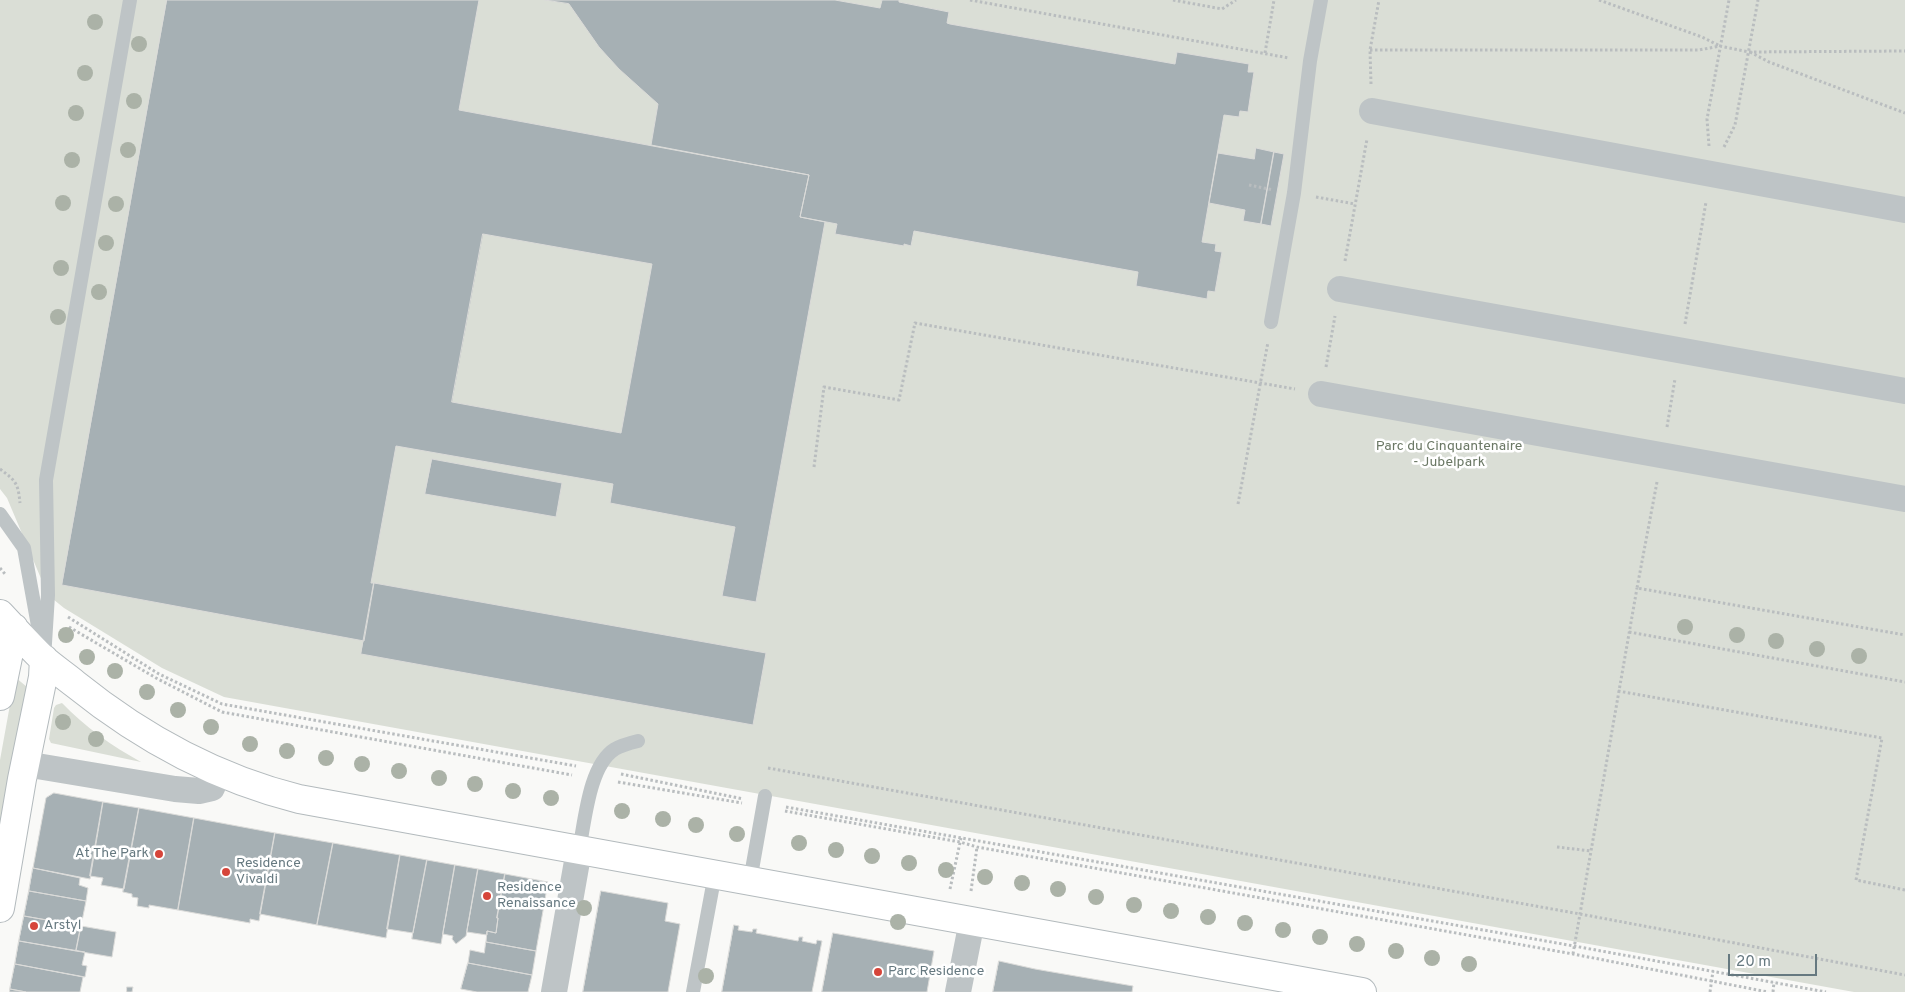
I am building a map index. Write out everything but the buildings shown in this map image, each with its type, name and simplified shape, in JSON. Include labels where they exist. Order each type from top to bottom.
[{"type":"street","points":[[1372,111],[1905,210]]},
{"type":"street","points":[[1340,289],[1905,391]]},
{"type":"street","points":[[1321,394],[1905,499]]},
{"type":"street","points":[[7,621],[44,659],[101,705],[157,742],[218,773],[247,785],[299,799],[1362,992]]},
{"type":"street","points":[[0,696],[7,621]]},
{"type":"street","points":[[0,908],[25,764],[43,677],[44,659]]},
{"type":"street","points":[[25,764],[175,789],[199,791],[212,788],[218,773]]},
{"type":"street","points":[[554,992],[579,850]]},
{"type":"street","points":[[958,992],[972,921]]},
{"type":"lane","points":[[44,659],[48,595],[46,480],[130,0]]},
{"type":"lane","points":[[1271,322],[1294,193],[1310,61],[1321,0]]},
{"type":"lane","points":[[0,514],[24,548],[44,659]]},
{"type":"lane","points":[[579,850],[595,774],[608,755],[615,749],[638,741]]},
{"type":"lane","points":[[750,881],[764,802]]},
{"type":"lane","points":[[694,992],[715,874]]},
{"type":"path","points":[[970,0],[1310,61]]},
{"type":"path","points":[[1173,0],[1222,9],[1236,0]]},
{"type":"path","points":[[1265,53],[1274,0]]},
{"type":"path","points":[[814,467],[824,387],[899,400],[915,323],[1321,394],[1372,111],[1370,50],[1379,0]]},
{"type":"path","points":[[1599,0],[1720,46],[1749,52],[1905,51]]},
{"type":"path","points":[[1572,954],[1711,175],[1707,119],[1729,0]]},
{"type":"path","points":[[1711,175],[1735,125],[1758,0]]},
{"type":"path","points":[[1370,50],[1698,50],[1720,46]]},
{"type":"path","points":[[1749,52],[1769,62],[1905,112]]},
{"type":"path","points":[[1249,185],[1277,191]]},
{"type":"path","points":[[1312,196],[1355,204]]},
{"type":"path","points":[[1238,504],[1271,322]]},
{"type":"path","points":[[1637,588],[1905,635]]},
{"type":"path","points":[[48,595],[62,613],[159,674],[222,704],[595,774],[764,802],[960,842],[978,848],[1572,954],[1712,981],[1744,990],[1768,992]]},
{"type":"path","points":[[47,614],[156,678],[222,712],[764,802],[1826,992]]},
{"type":"path","points":[[1629,632],[1905,682]]},
{"type":"path","points":[[1618,691],[1882,738],[1856,880],[1905,890]]},
{"type":"path","points":[[768,768],[1580,914],[1905,975]]},
{"type":"path","points":[[950,887],[961,838]]},
{"type":"path","points":[[1557,847],[1591,851]]},
{"type":"path","points":[[972,921],[970,899],[978,848]]},
{"type":"path","points":[[1710,992],[1713,971]]},
{"type":"path","points":[[1773,992],[1774,982]]},
{"type":"green space","name":"Parc du Cinquantenaire - Jubelpark","points":[[0,0],[1905,0],[1905,992],[1854,992],[224,697],[162,668],[64,608],[48,595],[7,498],[0,489]]},
{"type":"green space","points":[[15,677],[27,687],[0,841],[0,760]]},
{"type":"green space","points":[[62,703],[99,736],[141,762],[51,743],[49,739],[54,708]]},
{"type":"place","name":"At The Park","points":[[159,854]]},
{"type":"place","name":"Residence Vivaldi","points":[[226,872]]},
{"type":"place","name":"Residence Renaissance","points":[[487,896]]},
{"type":"place","name":"Arstyl","points":[[34,926]]},
{"type":"place","name":"Parc Residence","points":[[878,972]]}]
